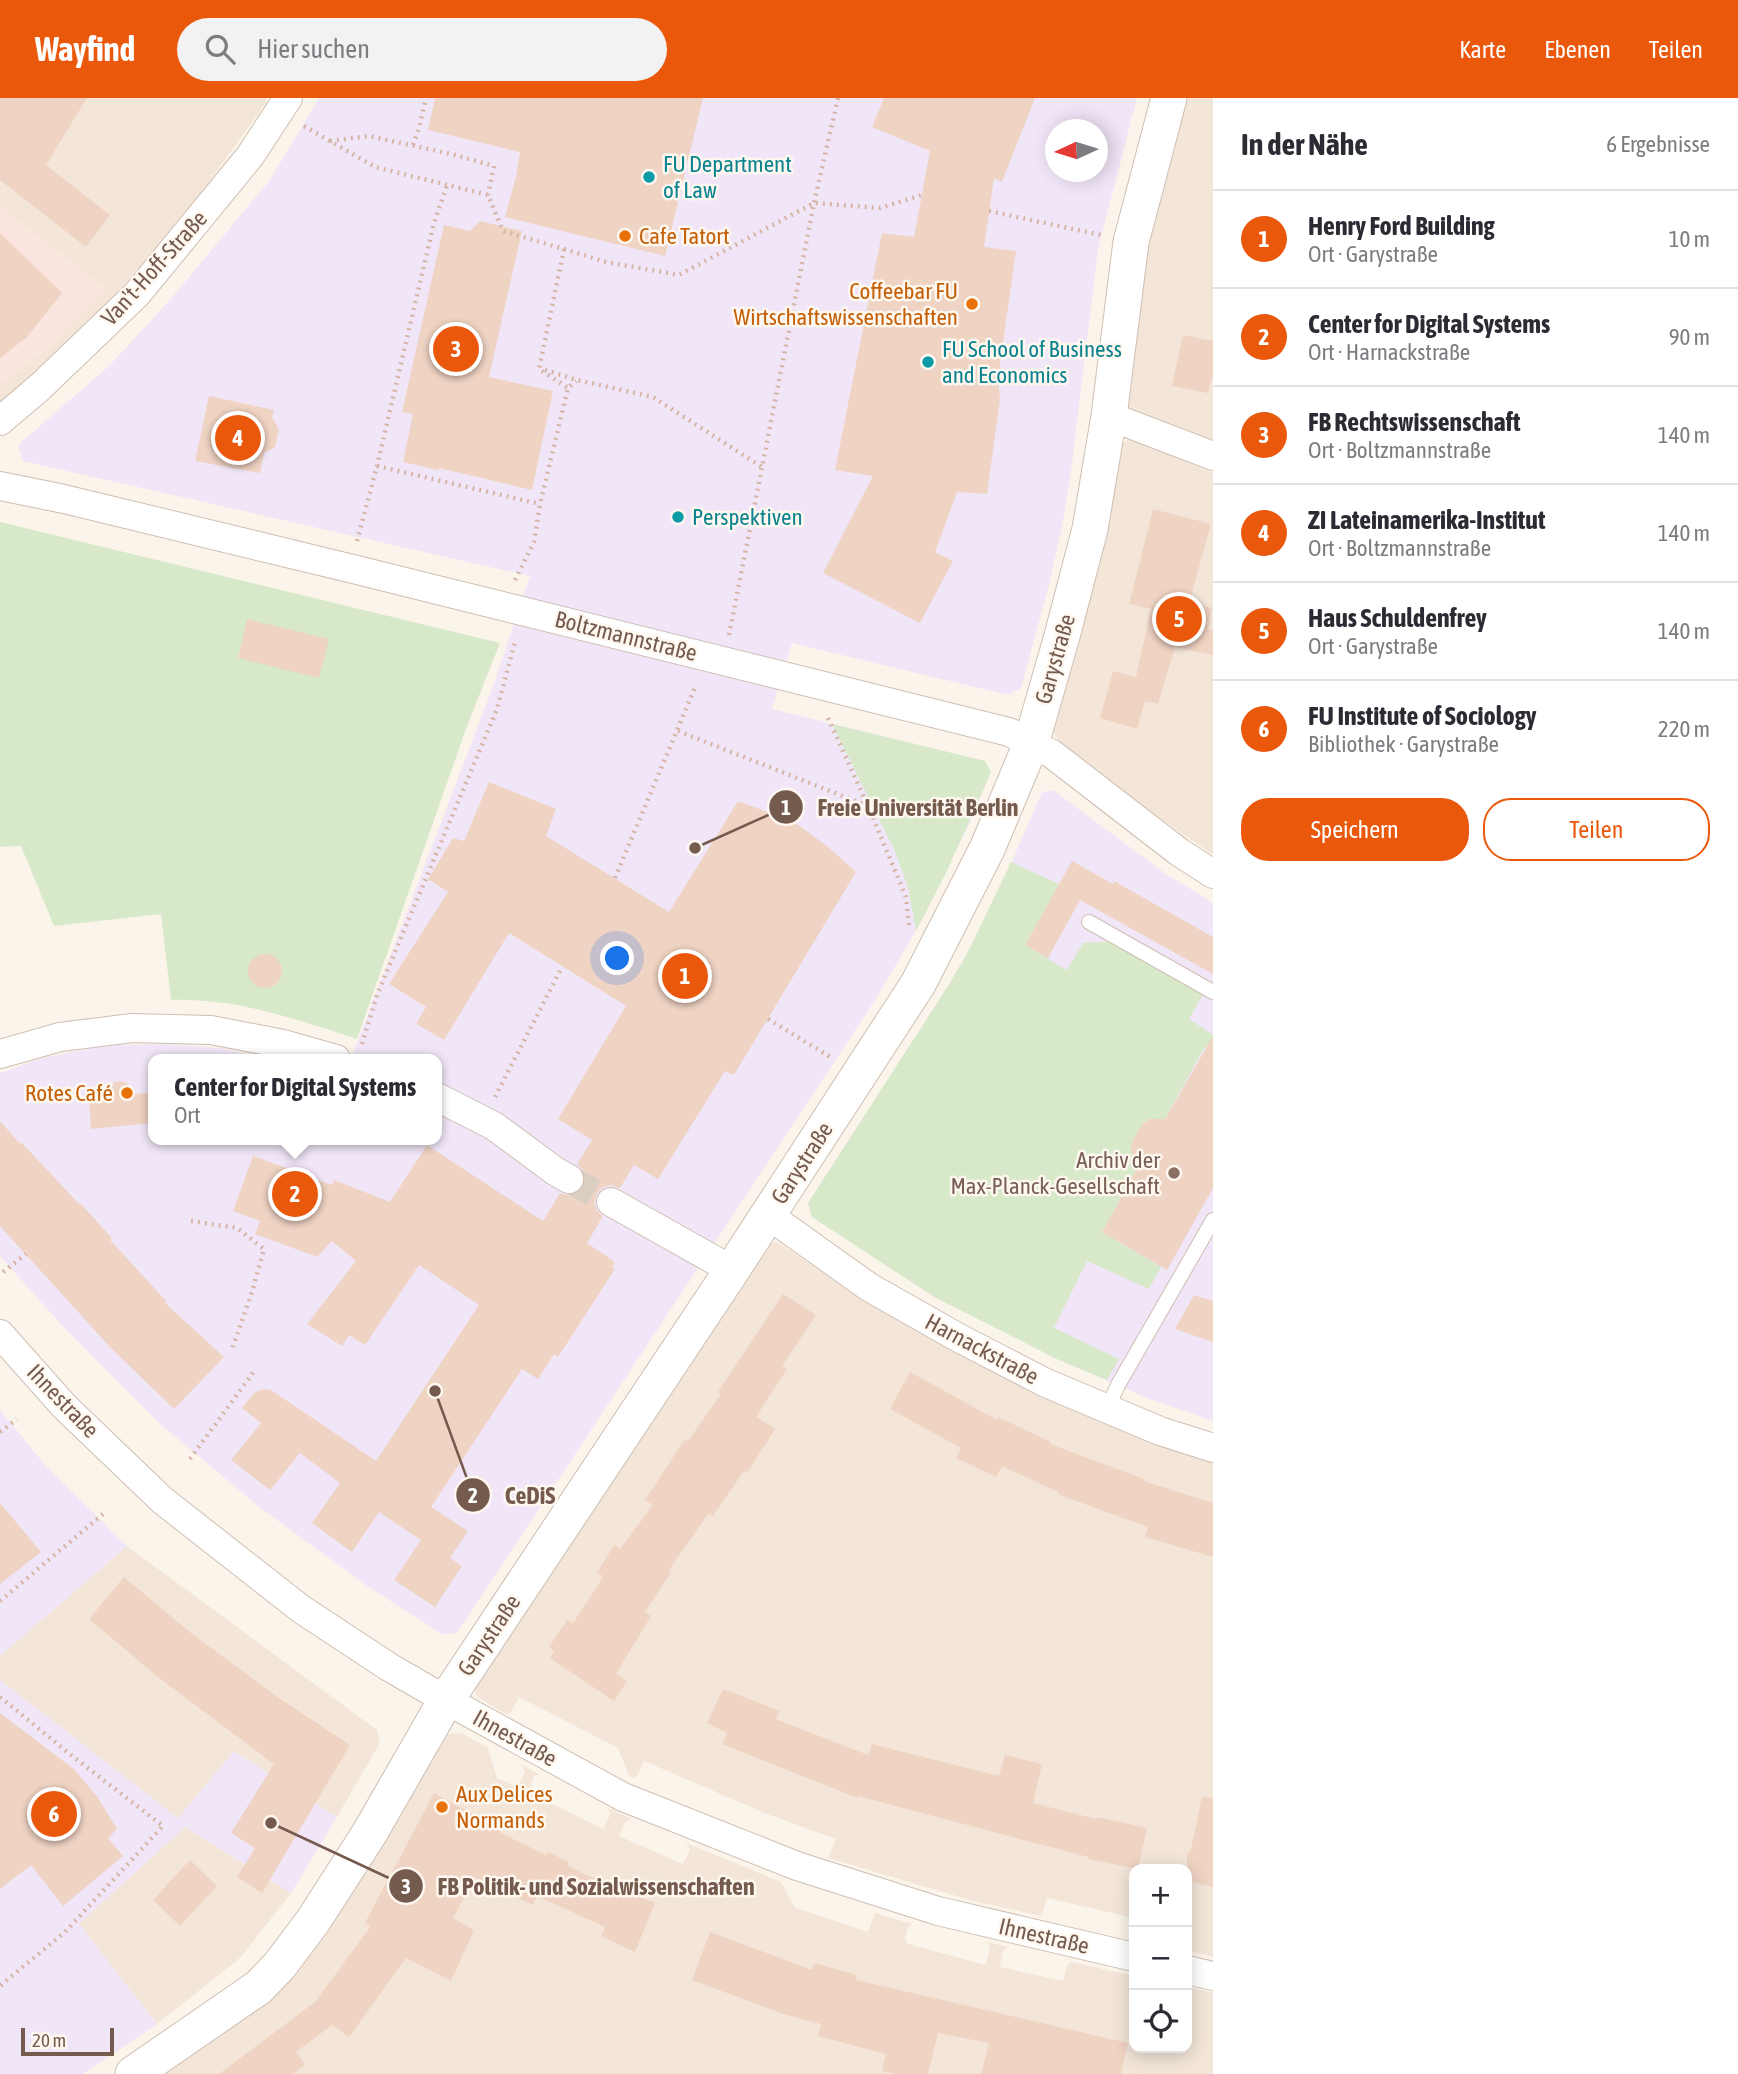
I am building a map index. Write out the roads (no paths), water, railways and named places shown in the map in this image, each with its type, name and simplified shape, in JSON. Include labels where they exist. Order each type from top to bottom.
[{"type":"street","name":"Garystraße","points":[[133,2074],[259,1987],[280,1965],[313,1921],[362,1845],[446,1700],[732,1270],[918,984],[987,849],[1031,744],[1062,636],[1090,529],[1131,242],[1169,98]]},
{"type":"street","name":"Van't-Hoff-Straße","points":[[0,421],[40,387],[137,294],[250,156],[292,110]]},
{"type":"street","points":[[1108,416],[1213,456]]},
{"type":"street","name":"Boltzmannstraße","points":[[0,486],[64,499],[1009,732],[1052,754],[1179,852],[1213,874]]},
{"type":"street","points":[[0,1054],[60,1037],[132,1028],[211,1030],[318,1054]]},
{"type":"street","points":[[442,1100],[494,1126],[569,1179]]},
{"type":"street","points":[[611,1202],[732,1270]]},
{"type":"street","name":"Harnackstraße","points":[[768,1215],[869,1287],[957,1337],[1046,1383],[1160,1431],[1213,1448]]},
{"type":"street","name":"Ihnestraße","points":[[0,1334],[64,1406],[162,1500],[302,1609],[389,1667],[446,1700],[623,1797],[797,1866],[938,1911],[1129,1956]]},
{"type":"street","points":[[1192,1971],[1213,1976]]},
{"type":"lane","points":[[1089,922],[1213,992]]},
{"type":"lane","points":[[1107,1409],[1118,1385],[1213,1220]]},
{"type":"tunnel","points":[[569,1179],[611,1202]]},
{"type":"place","name":"FU Department of Law","points":[[649,177]]},
{"type":"place","name":"Cafe Tatort","points":[[625,236]]},
{"type":"place","name":"Coffeebar FU Wirtschaftswissenschaften","points":[[972,304]]},
{"type":"place","name":"FB Rechtswissenschaft","points":[[456,349]]},
{"type":"place","name":"FU School of Business and Economics","points":[[928,362]]},
{"type":"place","name":"ZI Lateinamerika-Institut","points":[[238,438]]},
{"type":"place","name":"Perspektiven","points":[[678,517]]},
{"type":"place","name":"Haus Schuldenfrey","points":[[1179,619]]},
{"type":"place","name":"Freie Universität Berlin","points":[[695,848]]},
{"type":"place","name":"Henry Ford Building","points":[[685,976]]},
{"type":"place","name":"Rotes Café","points":[[127,1093]]},
{"type":"place","name":"Archiv der Max-Planck-Gesellschaft","points":[[1174,1173]]},
{"type":"place","name":"Center for Digital Systems","points":[[295,1194]]},
{"type":"place","name":"CeDiS","points":[[435,1391]]},
{"type":"place","name":"Aux Delices Normands","points":[[442,1807]]},
{"type":"place","name":"FU Institute of Sociology","points":[[54,1814]]},
{"type":"place","name":"FB Politik- und Sozialwissenschaften","points":[[271,1823]]}]
